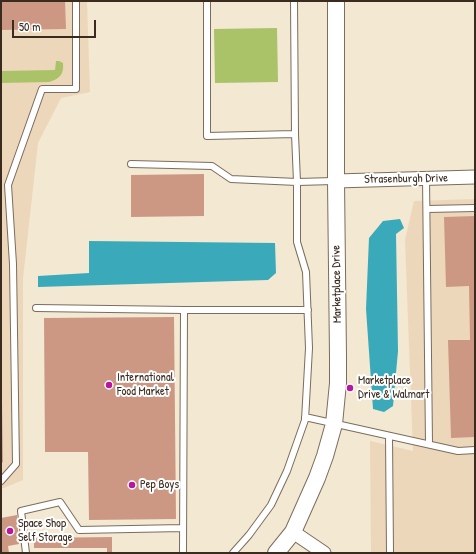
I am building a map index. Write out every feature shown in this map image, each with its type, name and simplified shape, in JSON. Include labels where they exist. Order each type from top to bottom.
[{"type":"street","name":"Marketplace Drive","points":[[276,553],[293,532],[317,478],[334,424],[338,383],[336,1]]},
{"type":"street","name":"Strasenburgh Drive","points":[[336,181],[475,177]]},
{"type":"street","points":[[293,532],[324,553]]},
{"type":"lane","points":[[1,481],[16,464],[13,264],[8,186],[42,89],[76,89],[76,1]]},
{"type":"lane","points":[[207,1],[207,136],[295,134]]},
{"type":"lane","points":[[233,553],[249,535],[273,501],[287,471],[305,417],[309,348],[308,310],[306,272],[297,242],[298,182],[295,134],[294,1]]},
{"type":"lane","points":[[131,164],[212,166],[231,179],[298,182],[336,181]]},
{"type":"lane","points":[[426,178],[429,444]]},
{"type":"lane","points":[[427,209],[475,208]]},
{"type":"lane","points":[[36,308],[308,310]]},
{"type":"lane","points":[[183,553],[184,310]]},
{"type":"lane","points":[[305,417],[458,451],[475,450]]},
{"type":"lane","points":[[389,436],[390,553]]},
{"type":"lane","points":[[26,553],[21,511],[60,502],[79,530],[183,528]]},
{"type":"shaded area","points":[[1,1],[87,1],[90,92],[61,98],[38,143],[23,278],[23,480],[1,489]]},
{"type":"shaded area","points":[[475,199],[475,553],[371,553],[370,441],[413,451],[405,240],[414,201]]},
{"type":"green space","points":[[277,28],[278,82],[215,83],[214,29]]},
{"type":"green space","points":[[56,61],[63,63],[63,70],[59,78],[53,81],[1,83],[1,71],[55,70]]},
{"type":"water","points":[[400,219],[404,228],[396,234],[398,351],[393,406],[384,412],[373,409],[366,309],[369,238],[383,221]]},
{"type":"water","points":[[89,241],[275,243],[276,273],[268,280],[38,287],[38,276],[89,273]]},
{"type":"building","points":[[1,1],[65,1],[66,29],[1,30]]},
{"type":"building","points":[[204,174],[204,216],[131,217],[131,175]]},
{"type":"building","points":[[475,216],[475,437],[451,438],[448,340],[470,340],[469,286],[446,287],[444,217]]},
{"type":"building","name":"International Food Market","points":[[174,317],[176,519],[89,520],[88,452],[45,452],[44,318]]},
{"type":"building","points":[[1,402],[3,462],[1,464]]},
{"type":"building","name":"Space Shop Self Storage","points":[[17,515],[19,544],[8,546],[9,553],[1,553],[1,518]]},
{"type":"building","points":[[112,537],[112,553],[107,553],[107,548],[34,548],[34,538]]},
{"type":"place","name":"International Food Market","points":[[109,385]]},
{"type":"place","name":"Marketplace Drive & Walmart","points":[[350,388]]},
{"type":"place","name":"Pep Boys","points":[[132,485]]},
{"type":"place","name":"Space Shop Self Storage","points":[[10,531]]}]
